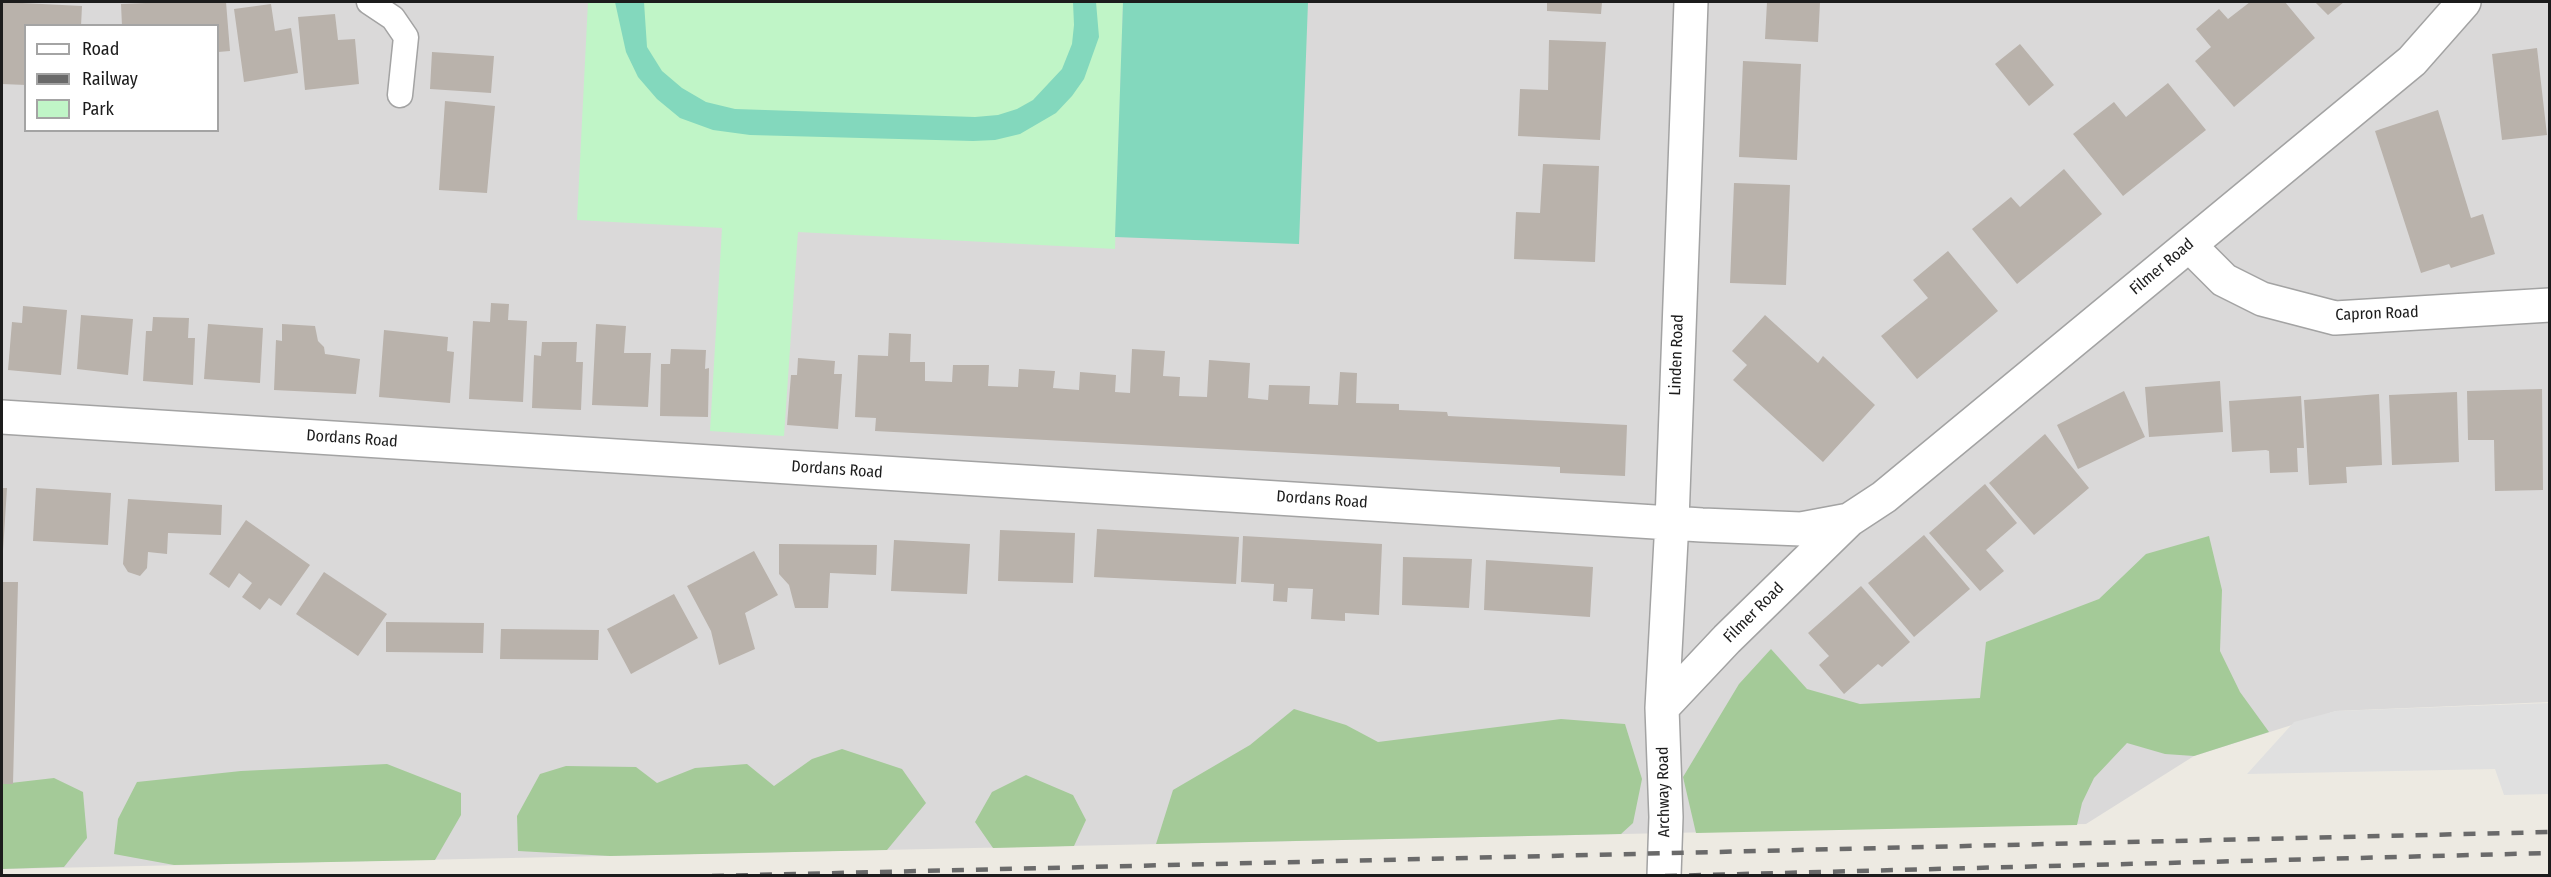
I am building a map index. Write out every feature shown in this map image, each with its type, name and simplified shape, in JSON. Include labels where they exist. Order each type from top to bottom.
[{"type":"street","name":"Linden Road","points":[[1662,708],[1672,521],[1691,2]]},
{"type":"street","name":"Filmer Road","points":[[1662,708],[1727,639],[1849,520],[1884,497],[2412,61],[2464,2]]},
{"type":"street","name":"Capron Road","points":[[2188,245],[2224,280],[2262,299],[2335,318],[2550,305]]},
{"type":"street","name":"Dordans Road","points":[[2,417],[1672,521]]},
{"type":"street","name":"Filmer Road","points":[[1672,521],[1801,529],[1849,520]]},
{"type":"street","name":"Archway Road","points":[[1662,708],[1666,817],[1664,876]]},
{"type":"lane","points":[[369,2],[393,18],[406,37],[400,95]]},
{"type":"shaded area","points":[[2,2],[2549,2],[2549,702],[2336,711],[2194,756],[2086,824],[2,869]]},
{"type":"shaded area","points":[[2549,703],[2549,794],[2504,795],[2495,769],[2247,774],[2294,722],[2336,711]]},
{"type":"green space","points":[[588,2],[1123,2],[1115,249],[798,232],[784,436],[710,431],[722,228],[577,220]]},
{"type":"green space","points":[[615,2],[644,2],[647,47],[662,71],[682,88],[706,102],[735,109],[975,117],[998,115],[1017,109],[1033,100],[1062,69],[1072,44],[1073,2],[1096,2],[1099,37],[1084,79],[1072,96],[1056,113],[1020,134],[995,140],[973,141],[750,135],[713,130],[680,118],[657,99],[638,77],[626,52]]},
{"type":"green space","points":[[1123,2],[1308,2],[1299,244],[1115,237]]},
{"type":"green space","points":[[2209,536],[2222,590],[2220,651],[2240,692],[2269,732],[2194,756],[2165,754],[2127,743],[2094,778],[2082,803],[2077,825],[1696,833],[1683,777],[1739,684],[1771,649],[1807,689],[1860,704],[1980,698],[1986,642],[2099,599],[2146,554]]},
{"type":"green space","points":[[1294,709],[1346,725],[1378,742],[1561,719],[1625,724],[1642,779],[1633,823],[1621,834],[1156,844],[1173,790],[1250,745]]},
{"type":"green space","points":[[842,749],[902,769],[926,803],[887,850],[610,856],[518,851],[517,816],[540,774],[566,766],[636,767],[657,783],[695,768],[747,764],[774,786],[812,759]]},
{"type":"green space","points":[[387,764],[461,793],[461,815],[435,860],[174,865],[114,854],[118,819],[137,782],[241,771]]},
{"type":"green space","points":[[1026,775],[1073,795],[1086,820],[1074,846],[993,848],[975,822],[992,792]]},
{"type":"green space","points":[[54,778],[83,792],[87,838],[64,867],[2,869],[2,784]]},
{"type":"building","points":[[2,2],[82,6],[81,24],[24,24],[24,85],[2,84]]},
{"type":"building","points":[[226,2],[230,51],[219,52],[219,24],[122,24],[121,4]]},
{"type":"building","points":[[1547,2],[1602,2],[1601,14],[1547,11]]},
{"type":"building","points":[[1767,2],[1820,2],[1818,42],[1765,39]]},
{"type":"building","points":[[2250,2],[2285,2],[2315,38],[2234,107],[2195,61],[2211,47],[2196,29],[2219,9],[2228,19]]},
{"type":"building","points":[[2315,2],[2344,2],[2328,15]]},
{"type":"building","points":[[271,4],[275,31],[291,28],[298,73],[244,82],[234,9]]},
{"type":"building","points":[[335,14],[338,40],[355,39],[359,84],[305,90],[298,17]]},
{"type":"building","points":[[1549,40],[1606,42],[1600,140],[1518,136],[1520,89],[1548,90]]},
{"type":"building","points":[[2020,44],[2054,85],[2029,106],[1995,64]]},
{"type":"building","points":[[2537,48],[2547,135],[2502,140],[2492,54]]},
{"type":"building","points":[[432,52],[494,56],[491,93],[430,89]]},
{"type":"building","points":[[1743,61],[1801,64],[1797,160],[1739,157]]},
{"type":"building","points":[[2168,83],[2206,130],[2123,196],[2073,134],[2114,102],[2126,117]]},
{"type":"building","points":[[445,101],[495,106],[487,193],[439,190]]},
{"type":"building","points":[[2438,110],[2471,218],[2483,214],[2495,254],[2451,268],[2449,264],[2421,273],[2375,131]]},
{"type":"building","points":[[1543,164],[1599,166],[1595,262],[1514,259],[1516,212],[1540,213]]},
{"type":"building","points":[[2064,169],[2102,214],[2017,284],[1972,229],[2011,197],[2020,207]]},
{"type":"building","points":[[1734,183],[1790,185],[1786,285],[1730,283]]},
{"type":"building","points":[[1948,251],[1998,311],[1917,379],[1881,336],[1928,298],[1913,280]]},
{"type":"building","points":[[491,303],[509,304],[508,320],[527,321],[523,402],[469,399],[473,321],[490,322]]},
{"type":"building","points":[[23,306],[67,310],[61,375],[8,370],[12,322],[22,323]]},
{"type":"building","points":[[81,315],[133,319],[128,375],[77,369]]},
{"type":"building","points":[[1765,315],[1818,363],[1823,356],[1875,405],[1823,462],[1733,380],[1747,365],[1732,351]]},
{"type":"building","points":[[153,317],[189,318],[188,338],[195,338],[193,385],[143,381],[146,331],[152,331]]},
{"type":"building","points":[[208,324],[263,328],[260,383],[204,379]]},
{"type":"building","points":[[282,324],[315,326],[318,341],[324,347],[325,354],[360,359],[356,394],[274,390],[276,340],[282,341]]},
{"type":"building","points":[[596,324],[626,326],[624,353],[651,353],[648,407],[592,405]]},
{"type":"building","points":[[384,330],[448,337],[447,351],[454,352],[450,403],[379,397]]},
{"type":"building","points":[[889,333],[911,334],[910,362],[925,362],[925,381],[952,382],[953,365],[989,365],[988,386],[1018,387],[1019,369],[1055,371],[1053,388],[1079,390],[1080,372],[1116,375],[1115,392],[1130,393],[1132,349],[1165,351],[1163,376],[1180,377],[1179,396],[1207,397],[1209,360],[1250,363],[1248,398],[1268,400],[1269,385],[1310,386],[1309,404],[1338,405],[1340,372],[1357,373],[1356,403],[1399,404],[1399,410],[1447,412],[1448,416],[1627,425],[1625,476],[1560,473],[1560,467],[875,431],[876,418],[855,417],[858,355],[888,356]]},
{"type":"building","points":[[542,342],[577,342],[576,362],[583,362],[581,410],[532,408],[534,355],[541,356]]},
{"type":"building","points":[[671,349],[706,350],[705,369],[709,368],[708,417],[660,416],[661,364],[670,364]]},
{"type":"building","points":[[798,358],[835,361],[834,374],[842,374],[838,429],[787,425],[791,375],[797,375]]},
{"type":"building","points":[[2220,381],[2223,432],[2149,437],[2145,387]]},
{"type":"building","points":[[2542,389],[2543,490],[2495,491],[2494,440],[2468,440],[2467,391]]},
{"type":"building","points":[[2124,391],[2145,437],[2078,469],[2057,425]]},
{"type":"building","points":[[2457,392],[2459,462],[2392,465],[2389,395]]},
{"type":"building","points":[[2379,394],[2382,465],[2346,467],[2347,483],[2309,485],[2304,400]]},
{"type":"building","points":[[2301,396],[2304,448],[2297,448],[2298,472],[2270,473],[2269,451],[2266,450],[2232,452],[2229,401]]},
{"type":"building","points":[[2045,434],[2089,488],[2034,535],[1989,483]]},
{"type":"building","points":[[1985,484],[2017,523],[1986,550],[2004,571],[1980,591],[1929,533]]},
{"type":"building","points":[[2,488],[7,488],[3,551],[2,551]]},
{"type":"building","points":[[36,488],[111,493],[108,545],[33,541]]},
{"type":"building","points":[[128,499],[222,505],[221,535],[168,533],[167,554],[148,552],[147,568],[140,576],[128,572],[123,564]]},
{"type":"building","points":[[246,520],[310,565],[281,606],[269,598],[260,610],[242,597],[252,583],[239,573],[229,588],[209,574]]},
{"type":"building","points":[[1097,529],[1239,537],[1236,584],[1094,577]]},
{"type":"building","points":[[1000,530],[1075,533],[1073,583],[998,581]]},
{"type":"building","points":[[1924,535],[1970,589],[1914,637],[1868,583]]},
{"type":"building","points":[[1243,536],[1382,544],[1379,615],[1345,613],[1345,621],[1311,619],[1313,589],[1288,588],[1287,602],[1273,601],[1274,584],[1241,582]]},
{"type":"building","points":[[894,540],[970,544],[967,594],[891,591]]},
{"type":"building","points":[[779,544],[877,545],[876,575],[830,573],[828,608],[795,608],[789,585],[779,574]]},
{"type":"building","points":[[754,551],[778,595],[745,613],[755,649],[719,665],[711,631],[687,586]]},
{"type":"building","points":[[1403,557],[1472,559],[1469,608],[1402,605]]},
{"type":"building","points":[[1486,560],[1593,567],[1590,617],[1484,610]]},
{"type":"building","points":[[324,572],[387,614],[358,656],[296,614]]},
{"type":"building","points":[[2,582],[18,582],[13,784],[2,784]]},
{"type":"building","points":[[1861,586],[1910,642],[1882,667],[1878,664],[1844,694],[1819,665],[1829,656],[1808,633]]},
{"type":"building","points":[[674,594],[698,638],[631,674],[607,629]]},
{"type":"building","points":[[386,622],[484,623],[483,653],[386,652]]},
{"type":"building","points":[[501,629],[599,630],[598,660],[500,659]]},
{"type":"railway","points":[[712,876],[2550,832]]},
{"type":"railway","points":[[1665,876],[2550,853]]}]
